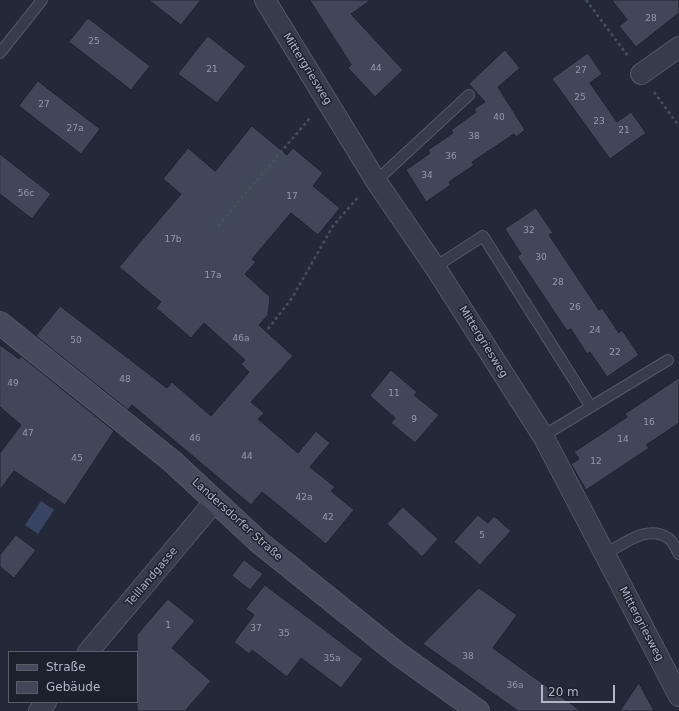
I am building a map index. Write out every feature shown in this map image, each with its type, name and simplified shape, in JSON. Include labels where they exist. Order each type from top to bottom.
[{"type":"main road","name":"Landersdorfer Straße","points":[[0,323],[173,462],[260,543],[397,653],[478,711]]},
{"type":"street","name":"Mittergriesweg","points":[[265,0],[376,181],[435,267],[543,436],[679,696]]},
{"type":"street","points":[[641,74],[679,47]]},
{"type":"street","name":"Teillandgasse","points":[[89,651],[215,501]]},
{"type":"street","points":[[39,711],[45,703]]},
{"type":"lane","points":[[0,53],[42,0]]},
{"type":"lane","points":[[376,181],[469,95]]},
{"type":"lane","points":[[435,267],[483,236],[591,407]]},
{"type":"lane","points":[[543,436],[668,360]]},
{"type":"lane","points":[[605,554],[645,533],[657,533],[669,539],[679,554]]},
{"type":"path","points":[[218,226],[326,99]]},
{"type":"path","points":[[268,329],[292,298],[333,226],[359,197],[376,181]]},
{"type":"water","points":[[41,501],[54,510],[38,534],[25,525]]},
{"type":"building","points":[[149,0],[201,0],[181,25]]},
{"type":"building","points":[[310,0],[371,0],[351,14],[403,70],[375,97],[348,68],[351,65]]},
{"type":"building","points":[[612,0],[679,0],[679,13],[636,47],[619,26],[627,20]]},
{"type":"building","points":[[88,18],[150,66],[131,90],[69,42]]},
{"type":"building","points":[[208,36],[246,66],[217,103],[178,74]]},
{"type":"building","points":[[505,50],[520,68],[498,87],[525,130],[516,137],[514,134],[472,162],[474,165],[449,182],[451,185],[426,202],[406,170],[430,153],[428,150],[453,133],[451,130],[476,112],[474,109],[485,102],[469,84]]},
{"type":"building","points":[[588,53],[602,74],[590,83],[617,122],[631,112],[646,133],[610,159],[552,79]]},
{"type":"building","points":[[38,81],[100,129],[81,154],[19,106]]},
{"type":"building","points":[[252,126],[287,155],[293,148],[323,173],[313,186],[340,208],[318,235],[291,213],[252,259],[256,262],[245,274],[270,297],[268,315],[259,325],[293,356],[251,402],[264,413],[258,419],[298,453],[316,431],[330,443],[310,467],[335,487],[331,491],[354,510],[326,544],[262,492],[251,505],[132,405],[128,410],[36,336],[60,306],[167,388],[172,382],[211,416],[249,372],[241,364],[245,360],[204,323],[191,338],[156,308],[161,302],[119,267],[181,194],[163,179],[188,148],[215,171]]},
{"type":"building","points":[[0,154],[51,194],[32,219],[0,194]]},
{"type":"building","points":[[536,208],[553,233],[549,235],[599,310],[602,308],[619,333],[622,330],[639,355],[607,377],[590,352],[587,354],[571,329],[567,331],[517,256],[521,254],[505,229]]},
{"type":"building","points":[[0,345],[19,359],[21,356],[114,431],[65,505],[14,471],[0,490],[0,453],[21,425],[0,407]]},
{"type":"building","points":[[391,370],[417,392],[414,395],[439,415],[415,443],[391,423],[395,418],[370,396]]},
{"type":"building","points":[[679,378],[679,423],[646,445],[649,448],[586,490],[571,464],[579,459],[574,452],[627,417],[625,414]]},
{"type":"building","points":[[403,507],[438,539],[422,557],[387,524]]},
{"type":"building","points":[[478,515],[488,523],[494,516],[511,531],[480,565],[454,542]]},
{"type":"building","points":[[16,535],[36,550],[14,578],[0,567],[0,555]]},
{"type":"building","points":[[244,560],[263,574],[250,590],[232,576]]},
{"type":"building","points":[[265,585],[363,659],[341,688],[301,658],[287,677],[252,650],[249,654],[234,642],[254,615],[246,609]]},
{"type":"building","points":[[479,588],[517,615],[493,648],[581,711],[518,711],[423,644]]},
{"type":"building","points":[[168,599],[195,621],[172,648],[211,681],[185,711],[137,711],[137,635]]},
{"type":"building","points":[[639,683],[654,711],[620,711]]}]
